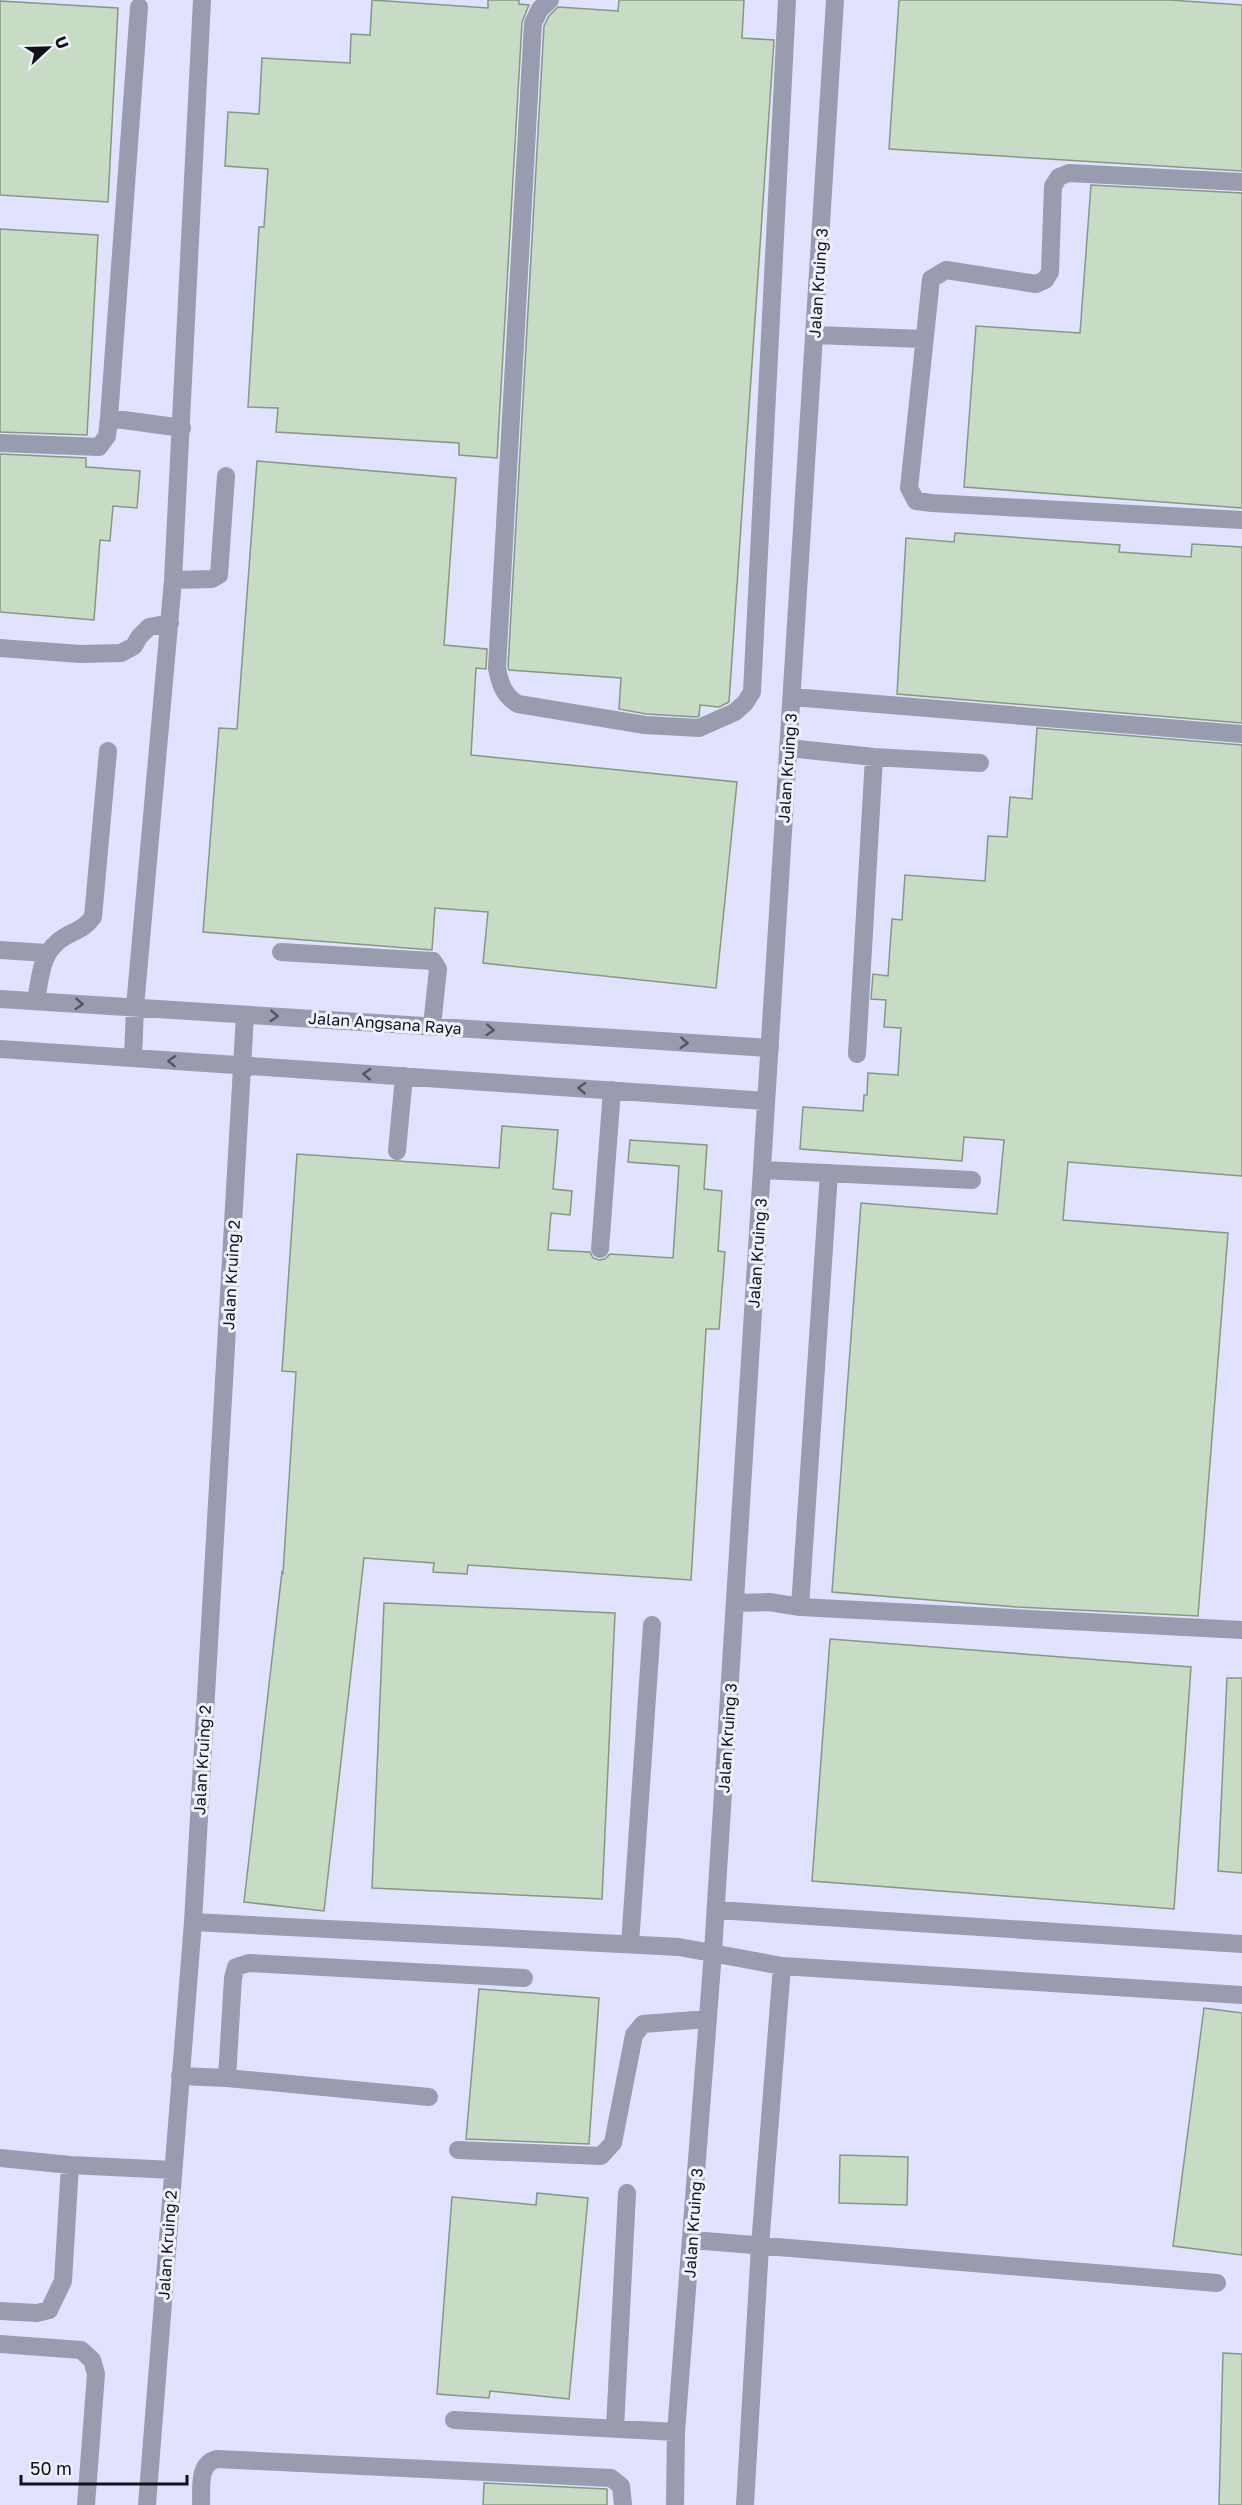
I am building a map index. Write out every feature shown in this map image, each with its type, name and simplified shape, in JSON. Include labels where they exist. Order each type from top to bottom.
[{"type":"street","points":[[133,1058],[135,1007],[173,580],[202,0]]},
{"type":"street","points":[[550,0],[540,9],[533,23],[498,656],[499,680],[505,693],[518,704],[645,725],[699,728],[735,712],[745,704],[752,692],[787,0]]},
{"type":"street","name":"Jalan Kruing 3","points":[[675,2505],[676,2432],[716,1910],[835,0]]},
{"type":"street","points":[[0,444],[99,447],[107,435],[139,7]]},
{"type":"street","points":[[1242,182],[1069,173],[1059,177],[1053,186],[1050,272],[1045,280],[1036,285],[946,270],[931,279],[909,488],[916,501],[1242,520]]},
{"type":"street","points":[[814,335],[924,339]]},
{"type":"street","points":[[109,418],[182,428]]},
{"type":"street","points":[[173,580],[212,579],[219,575],[226,477]]},
{"type":"street","points":[[0,648],[80,654],[121,653],[134,646],[149,627],[170,623]]},
{"type":"street","points":[[792,696],[1242,735]]},
{"type":"street","points":[[788,748],[874,757],[980,763]]},
{"type":"street","points":[[36,1001],[46,953],[58,940],[83,928],[93,917],[108,751]]},
{"type":"street","points":[[857,1054],[874,757]]},
{"type":"street","points":[[0,950],[46,953]]},
{"type":"street","points":[[281,952],[433,961],[438,969],[432,1026]]},
{"type":"street","name":"Jalan Angsana Raya","points":[[0,999],[770,1048]]},
{"type":"street","name":"Jalan Kruing 2","points":[[147,2505],[193,1922],[244,1014]]},
{"type":"street","points":[[0,1049],[766,1101]]},
{"type":"street","points":[[397,1151],[404,1076]]},
{"type":"street","points":[[600,1248],[612,1090]]},
{"type":"street","points":[[762,1170],[972,1180]]},
{"type":"street","points":[[800,1607],[829,1173]]},
{"type":"street","points":[[735,1604],[769,1602],[800,1607],[1242,1630]]},
{"type":"street","points":[[630,1944],[652,1625]]},
{"type":"street","points":[[716,1910],[1242,1944]]},
{"type":"street","points":[[193,1922],[630,1944],[713,1952],[783,1966],[1242,1995]]},
{"type":"street","points":[[226,2078],[233,1978],[236,1967],[249,1963],[524,1978]]},
{"type":"street","points":[[745,2505],[760,2246],[783,1966]]},
{"type":"street","points":[[458,2150],[601,2156],[613,2143],[634,2035],[639,2027],[643,2024],[708,2019]]},
{"type":"street","points":[[180,2076],[226,2078],[429,2097]]},
{"type":"street","points":[[0,2158],[70,2165],[173,2170]]},
{"type":"street","points":[[0,2311],[37,2313],[49,2310],[55,2301],[63,2281],[70,2165]]},
{"type":"street","points":[[615,2428],[627,2193]]},
{"type":"street","points":[[692,2240],[1217,2283]]},
{"type":"street","points":[[0,2344],[81,2350],[92,2360],[96,2374],[86,2505]]},
{"type":"street","points":[[454,2420],[676,2432]]},
{"type":"street","points":[[201,2505],[203,2468],[208,2461],[217,2459],[611,2478],[621,2486],[623,2505]]},
{"type":"shaded area","points":[[0,0],[1242,0],[1242,2505],[0,2505]]},
{"type":"building","points":[[372,0],[488,8],[488,0],[519,0],[519,4],[529,5],[522,22],[497,458],[459,455],[459,443],[276,432],[278,408],[248,407],[259,227],[264,227],[268,169],[225,166],[228,112],[259,114],[262,58],[350,63],[351,34],[370,35]]},
{"type":"building","points":[[619,0],[744,0],[742,38],[774,40],[729,702],[719,707],[700,705],[697,717],[646,714],[619,709],[621,678],[509,670],[508,667],[544,26],[549,16],[558,7],[618,11]]},
{"type":"building","points":[[899,0],[1170,0],[1242,5],[1242,171],[889,149]]},
{"type":"building","points":[[0,1],[118,8],[108,202],[0,195]]},
{"type":"building","points":[[1091,185],[1242,193],[1242,508],[964,487],[976,326],[1080,333]]},
{"type":"building","points":[[0,229],[98,235],[87,435],[0,432]]},
{"type":"building","points":[[0,454],[86,458],[86,467],[140,471],[137,508],[113,506],[110,541],[100,540],[94,620],[0,612]]},
{"type":"building","points":[[257,461],[456,478],[444,645],[487,649],[486,669],[476,668],[471,755],[737,782],[716,988],[483,963],[488,912],[435,908],[432,950],[203,932],[219,728],[237,729]]},
{"type":"building","points":[[955,533],[1120,545],[1119,552],[1191,557],[1192,544],[1242,547],[1242,723],[897,694],[906,538],[954,542]]},
{"type":"building","points":[[1037,728],[1242,745],[1242,1176],[1068,1162],[1063,1220],[1228,1233],[1198,1616],[1017,1607],[832,1592],[861,1203],[997,1214],[1004,1140],[964,1137],[962,1161],[800,1149],[803,1107],[863,1111],[864,1095],[867,1095],[868,1073],[898,1075],[901,1028],[884,1027],[886,1000],[871,999],[873,974],[888,976],[892,919],[902,920],[905,875],[985,881],[988,836],[1007,837],[1010,797],[1032,799]]},
{"type":"building","points":[[502,1126],[558,1130],[553,1189],[572,1191],[570,1215],[551,1213],[548,1250],[590,1252],[593,1258],[599,1260],[605,1259],[610,1254],[673,1258],[679,1166],[628,1162],[630,1140],[707,1145],[704,1189],[722,1191],[718,1251],[725,1252],[719,1329],[706,1329],[691,1580],[468,1565],[467,1574],[433,1572],[434,1563],[364,1558],[324,1911],[244,1902],[283,1573],[296,1372],[282,1371],[297,1154],[499,1168]]},
{"type":"building","points":[[384,1603],[615,1613],[602,1899],[372,1888]]},
{"type":"building","points":[[830,1639],[1191,1667],[1174,1909],[812,1881]]},
{"type":"building","points":[[1227,1678],[1242,1678],[1242,1873],[1218,1871]]},
{"type":"building","points":[[479,1989],[599,1998],[589,2144],[466,2139]]},
{"type":"building","points":[[1204,2008],[1242,2013],[1242,2255],[1173,2246]]},
{"type":"building","points":[[840,2155],[908,2157],[907,2205],[839,2203]]},
{"type":"building","points":[[537,2193],[588,2198],[569,2399],[490,2391],[489,2398],[437,2394],[452,2197],[536,2205]]},
{"type":"building","points":[[1223,2353],[1242,2354],[1242,2505],[1219,2505]]},
{"type":"building","points":[[484,2483],[607,2489],[607,2505],[483,2505]]}]
